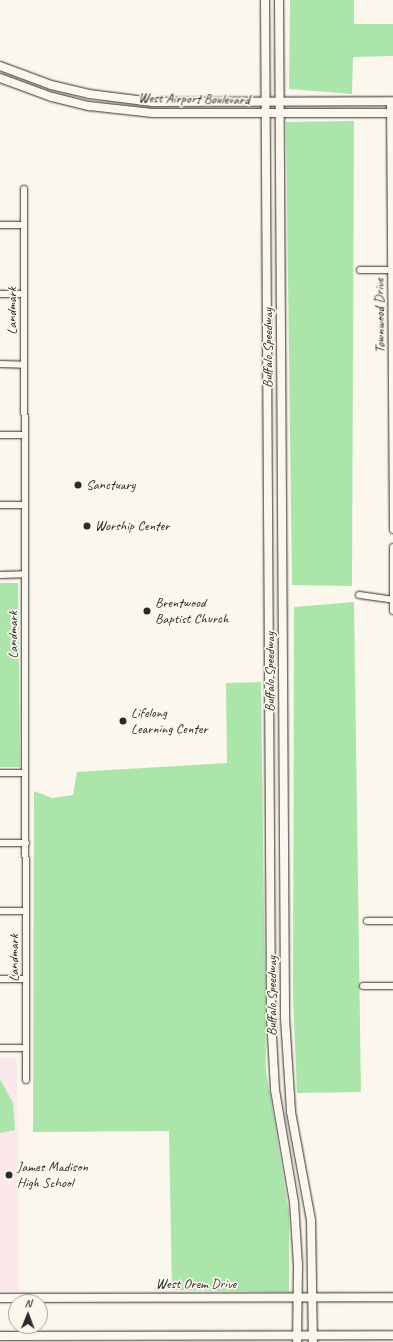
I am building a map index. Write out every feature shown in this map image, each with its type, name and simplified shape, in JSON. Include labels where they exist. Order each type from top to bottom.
[{"type":"main road","name":"Buffalo Speedway","points":[[265,0],[271,1018],[273,1074],[278,1113],[294,1202],[297,1339]]},
{"type":"main road","name":"Buffalo Speedway","points":[[279,0],[285,1018],[291,1112],[308,1200],[313,1297],[313,1339]]},
{"type":"main road","name":"West Airport Boulevard","points":[[0,66],[25,76],[89,94],[114,98],[181,102],[391,101]]},
{"type":"main road","points":[[25,76],[25,87]]},
{"type":"main road","name":"West Airport Boulevard","points":[[0,78],[89,106],[119,110],[174,114],[391,113]]},
{"type":"main road","points":[[267,215],[280,215]]},
{"type":"main road","points":[[267,301],[281,301]]},
{"type":"main road","points":[[268,388],[281,388]]},
{"type":"main road","points":[[268,475],[282,475]]},
{"type":"main road","points":[[269,560],[283,560]]},
{"type":"main road","points":[[269,648],[283,648]]},
{"type":"main road","points":[[270,734],[284,734]]},
{"type":"main road","points":[[270,821],[284,821]]},
{"type":"main road","points":[[270,910],[284,910]]},
{"type":"main road","points":[[271,1018],[285,1018]]},
{"type":"main road","points":[[278,1113],[291,1112]]},
{"type":"main road","points":[[294,1202],[308,1200]]},
{"type":"main road","name":"West Orem Drive","points":[[48,1300],[393,1297]]},
{"type":"main road","points":[[0,1336],[313,1339],[393,1335]]},
{"type":"street","name":"Townwood Drive","points":[[391,101],[393,530]]},
{"type":"street","name":"Landmark","points":[[24,189],[26,1080]]},
{"type":"street","points":[[0,225],[24,225]]},
{"type":"street","points":[[360,270],[392,270]]},
{"type":"street","points":[[0,294],[24,294]]},
{"type":"street","points":[[0,364],[24,365]]},
{"type":"street","points":[[0,435],[24,435]]},
{"type":"street","points":[[0,505],[24,505]]},
{"type":"street","points":[[393,547],[393,611]]},
{"type":"street","points":[[0,575],[24,574]]},
{"type":"street","points":[[359,596],[393,600]]},
{"type":"street","points":[[0,773],[25,773]]},
{"type":"street","points":[[0,843],[26,843]]},
{"type":"street","points":[[0,911],[26,911]]},
{"type":"street","points":[[367,921],[393,920]]},
{"type":"street","points":[[0,979],[26,979]]},
{"type":"street","points":[[363,986],[393,986]]},
{"type":"street","points":[[0,1048],[26,1048]]},
{"type":"shaded area","name":"James Madison High School","points":[[0,1058],[17,1058],[19,1291],[0,1292]]},
{"type":"green space","points":[[290,0],[354,0],[354,24],[393,24],[393,56],[353,57],[352,94],[289,89]]},
{"type":"green space","points":[[354,121],[352,586],[292,585],[286,122]]},
{"type":"green space","points":[[0,583],[18,583],[20,767],[0,767]]},
{"type":"green space","points":[[354,602],[361,1092],[297,1093],[293,997],[294,607]]},
{"type":"green space","points":[[261,682],[266,1071],[289,1213],[289,1292],[172,1290],[169,1131],[33,1132],[34,791],[52,798],[73,795],[77,772],[227,763],[226,683]]},
{"type":"green space","points":[[0,1079],[13,1103],[15,1130],[0,1133]]},
{"type":"place","name":"Sanctuary","points":[[78,485]]},
{"type":"place","name":"Worship Center","points":[[87,526]]},
{"type":"place","name":"Brentwood Baptist Church","points":[[147,611]]},
{"type":"place","name":"Lifelong Learning Center","points":[[123,721]]},
{"type":"place","name":"James Madison High School","points":[[9,1175]]}]
